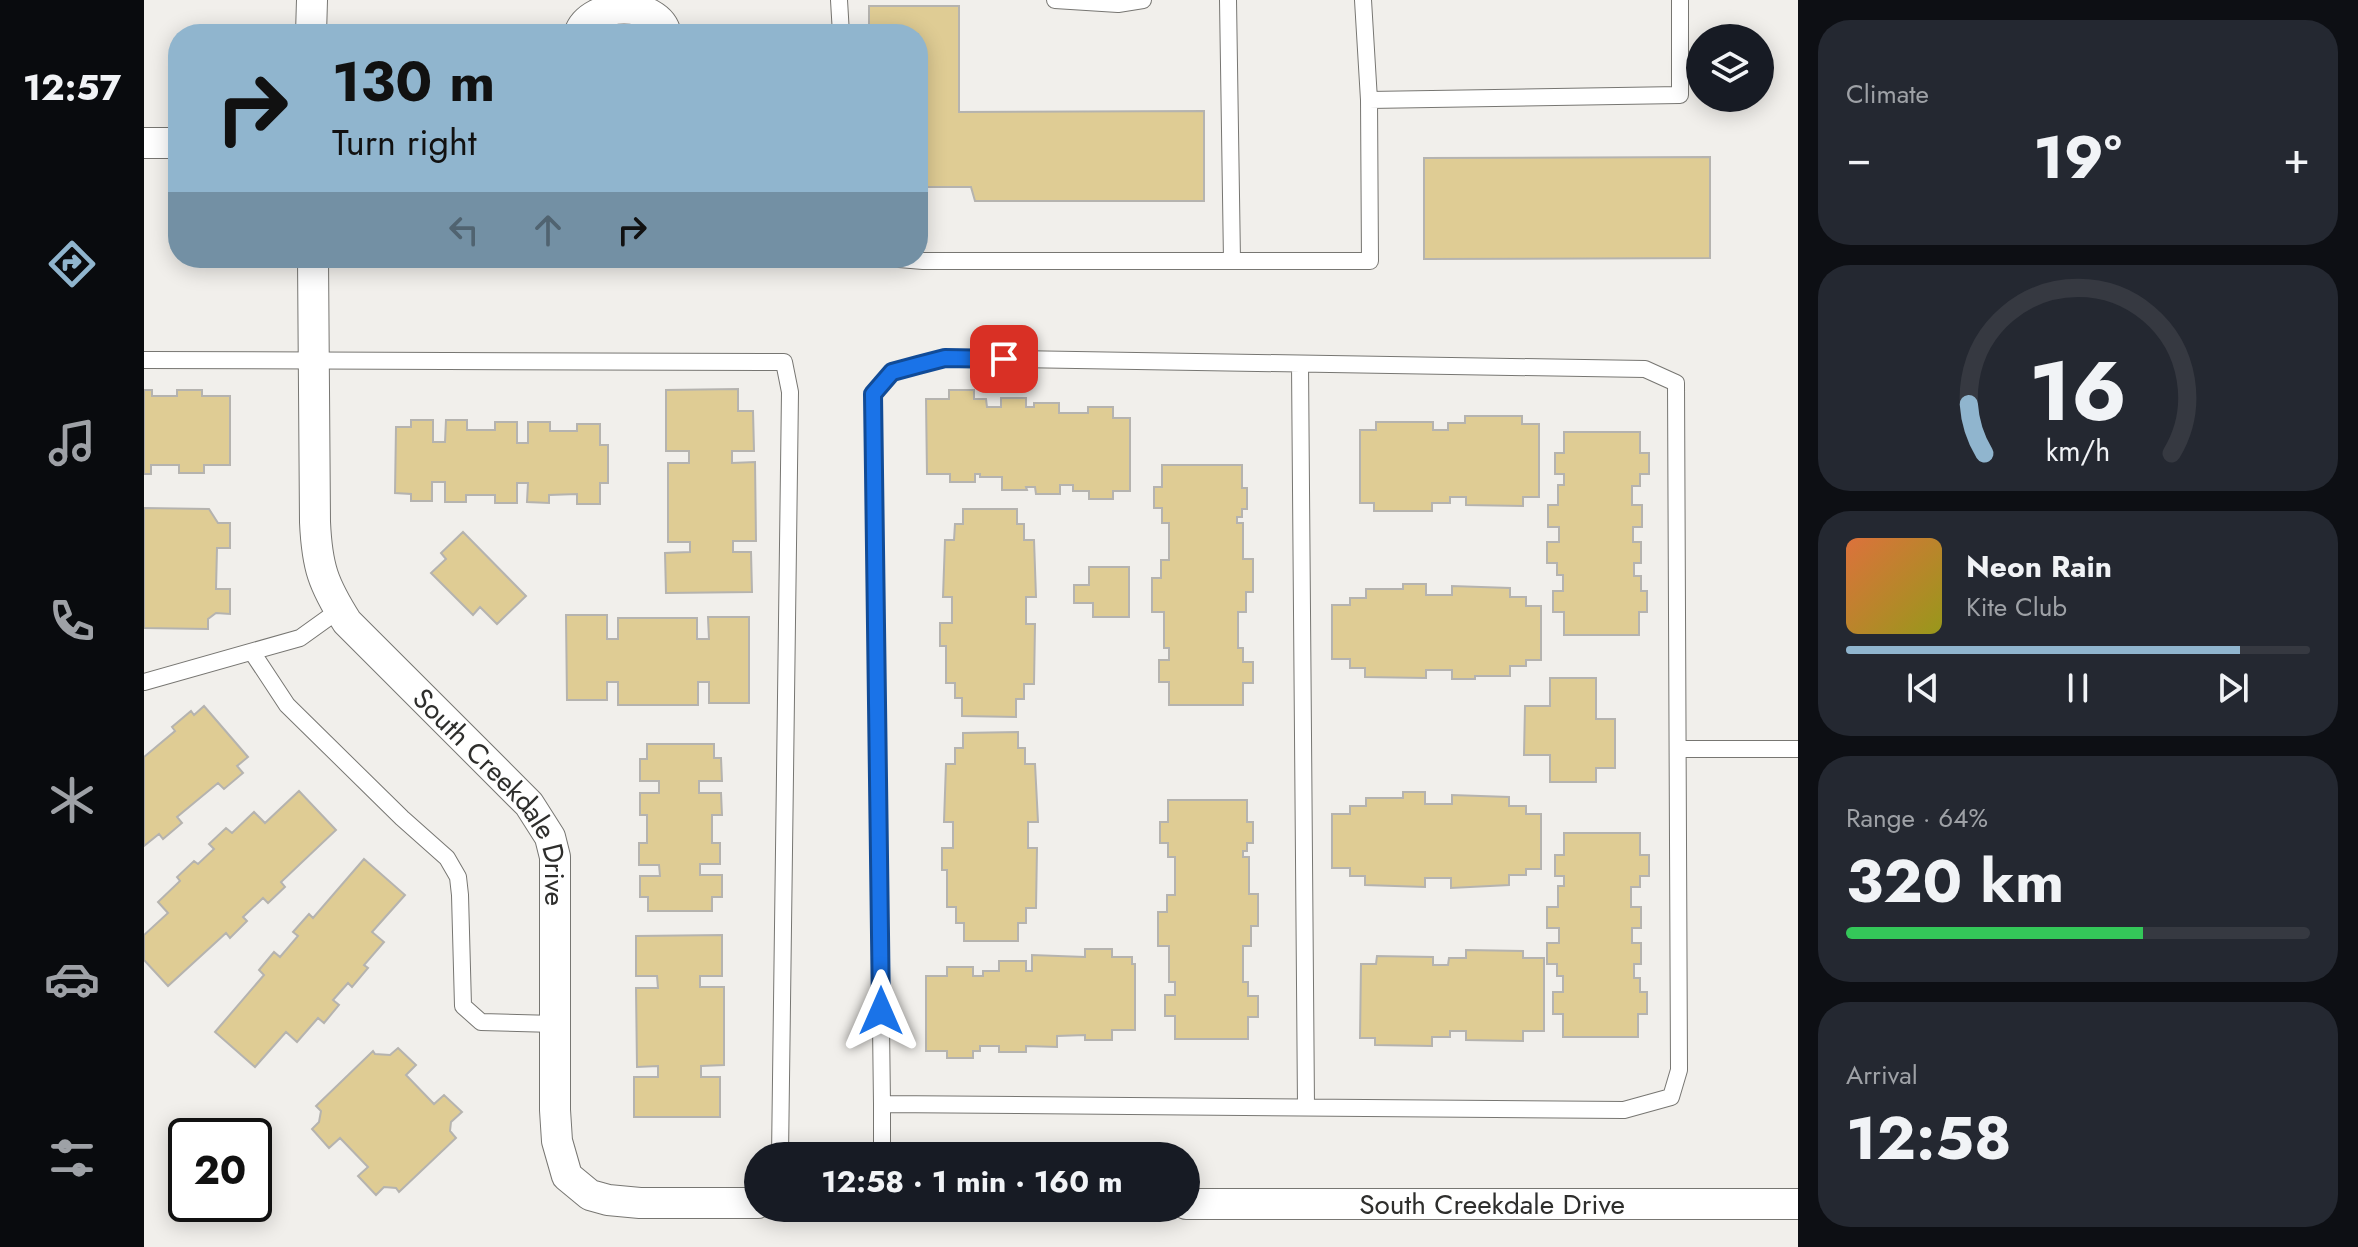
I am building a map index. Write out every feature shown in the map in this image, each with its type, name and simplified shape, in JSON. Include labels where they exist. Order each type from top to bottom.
[{"type":"street","points":[[311,24],[312,0]]},
{"type":"street","points":[[583,24],[588,13],[602,4],[616,1],[631,2],[653,14],[662,24]]},
{"type":"street","points":[[144,143],[168,143]]},
{"type":"street","name":"South Creekdale Drive","points":[[313,268],[317,553],[321,576],[347,622],[529,804],[550,837],[555,857],[557,1141],[567,1176],[590,1195],[608,1200],[744,1203]]},
{"type":"street","name":"South Creekdale Drive","points":[[1200,1204],[1798,1204]]},
{"type":"lane","points":[[839,0],[840,24]]},
{"type":"lane","points":[[1055,0],[1118,4],[1143,0]]},
{"type":"lane","points":[[1228,0],[1232,261]]},
{"type":"lane","points":[[928,261],[1370,261],[1369,100],[1363,0]]},
{"type":"lane","points":[[1369,100],[1680,95],[1680,0]]},
{"type":"lane","points":[[882,1104],[1624,1110],[1671,1097],[1679,1070],[1676,383],[1645,369],[945,358],[892,372],[873,394],[882,1142]]},
{"type":"lane","points":[[144,360],[784,362],[790,392],[780,1142]]},
{"type":"lane","points":[[1300,364],[1306,1107]]},
{"type":"lane","points":[[144,682],[300,638],[339,610]]},
{"type":"lane","points":[[252,652],[287,705],[447,858],[458,877],[460,895],[463,1006],[481,1022],[555,1024]]},
{"type":"lane","points":[[1678,749],[1798,749]]},
{"type":"building","points":[[869,6],[959,6],[959,112],[1204,111],[1204,201],[975,201],[971,187],[928,187],[928,24],[869,24]]},
{"type":"building","points":[[1710,157],[1710,258],[1424,259],[1424,158]]},
{"type":"building","points":[[738,389],[738,411],[753,411],[754,451],[732,451],[732,463],[755,462],[756,541],[733,541],[733,552],[751,552],[752,592],[666,593],[665,553],[690,552],[690,542],[668,542],[668,463],[689,463],[689,451],[666,451],[666,390]]},
{"type":"building","points":[[144,390],[152,390],[152,396],[177,396],[177,390],[202,390],[202,396],[230,396],[230,465],[204,465],[204,473],[179,473],[179,465],[151,465],[151,474],[144,474]]},
{"type":"building","points":[[949,390],[974,390],[974,399],[986,399],[987,407],[1001,407],[1001,398],[1026,398],[1026,407],[1034,407],[1034,403],[1059,403],[1059,413],[1088,413],[1088,407],[1113,407],[1113,418],[1130,418],[1130,491],[1113,491],[1113,499],[1089,499],[1089,491],[1073,491],[1073,485],[1060,485],[1060,494],[1036,494],[1035,487],[1002,490],[1002,477],[980,477],[980,474],[975,474],[975,482],[950,482],[950,474],[927,474],[926,399],[949,399]]},
{"type":"building","points":[[1465,416],[1522,416],[1522,424],[1539,424],[1539,497],[1523,497],[1523,506],[1466,505],[1466,497],[1450,497],[1450,503],[1432,503],[1432,511],[1374,511],[1374,503],[1360,503],[1360,430],[1376,430],[1376,422],[1433,422],[1433,430],[1448,430],[1448,423],[1465,423]]},
{"type":"building","points":[[411,420],[433,420],[433,442],[445,442],[446,420],[467,420],[467,430],[495,430],[495,422],[517,422],[517,443],[528,443],[528,422],[550,422],[550,431],[577,431],[577,424],[600,424],[600,445],[608,445],[608,483],[600,483],[600,504],[577,504],[577,494],[549,495],[549,503],[527,502],[528,483],[517,483],[517,503],[495,503],[495,495],[466,495],[466,502],[445,502],[445,482],[432,482],[432,501],[411,501],[411,494],[395,493],[396,427],[411,427]]},
{"type":"building","points":[[1564,432],[1640,432],[1640,453],[1649,453],[1649,474],[1640,474],[1640,486],[1632,486],[1632,505],[1642,505],[1642,527],[1633,527],[1633,542],[1641,542],[1641,563],[1634,563],[1634,576],[1641,576],[1641,591],[1647,591],[1647,612],[1639,612],[1639,635],[1564,635],[1564,612],[1553,612],[1553,591],[1563,591],[1563,575],[1557,575],[1557,563],[1547,563],[1547,542],[1559,542],[1559,527],[1548,527],[1548,505],[1558,505],[1558,485],[1564,485],[1564,474],[1555,474],[1555,453],[1564,453]]},
{"type":"building","points":[[1162,465],[1242,465],[1242,488],[1247,488],[1247,509],[1242,509],[1242,517],[1237,517],[1237,523],[1243,523],[1243,559],[1253,559],[1253,592],[1246,592],[1246,612],[1238,612],[1238,648],[1243,648],[1243,662],[1253,662],[1253,683],[1243,683],[1243,705],[1169,705],[1169,682],[1159,682],[1159,660],[1169,660],[1169,648],[1164,648],[1164,612],[1152,612],[1152,578],[1161,578],[1161,560],[1169,560],[1169,523],[1162,523],[1162,508],[1154,508],[1154,487],[1162,487]]},
{"type":"building","points":[[144,508],[209,509],[218,523],[230,523],[230,548],[217,548],[216,589],[230,589],[230,614],[216,613],[208,619],[208,629],[144,628]]},
{"type":"building","points":[[963,509],[1017,509],[1017,524],[1024,524],[1024,540],[1034,540],[1036,597],[1026,597],[1026,624],[1035,624],[1034,684],[1024,684],[1024,699],[1016,699],[1016,717],[962,716],[962,698],[955,698],[955,683],[946,683],[946,646],[940,646],[940,623],[952,623],[952,597],[943,597],[945,540],[954,540],[955,524],[963,524]]},
{"type":"building","points":[[463,532],[526,596],[497,624],[480,607],[473,615],[431,573],[446,559],[441,553]]},
{"type":"building","points":[[1089,567],[1129,567],[1129,617],[1093,617],[1093,603],[1074,603],[1074,585],[1089,585]]},
{"type":"building","points":[[1403,584],[1426,584],[1426,595],[1452,595],[1452,586],[1510,588],[1510,597],[1526,597],[1526,606],[1541,606],[1541,660],[1526,660],[1526,666],[1510,666],[1510,676],[1452,679],[1452,670],[1426,670],[1426,678],[1365,677],[1365,668],[1350,668],[1350,659],[1332,659],[1332,605],[1350,605],[1350,598],[1366,598],[1366,589],[1403,589]]},
{"type":"building","points":[[566,615],[607,615],[607,639],[618,639],[618,618],[697,618],[697,639],[709,639],[708,617],[749,617],[749,703],[709,703],[709,682],[698,682],[698,705],[618,705],[618,682],[607,682],[607,700],[567,700]]},
{"type":"building","points":[[1550,678],[1596,678],[1596,719],[1615,719],[1615,768],[1596,768],[1596,782],[1550,782],[1550,755],[1524,755],[1525,706],[1550,706]]},
{"type":"building","points":[[204,706],[248,757],[237,766],[243,773],[224,789],[218,783],[177,817],[182,823],[163,839],[159,834],[144,846],[144,757],[175,731],[172,727],[191,711],[194,715]]},
{"type":"building","points":[[1018,732],[1018,748],[1025,748],[1025,764],[1035,764],[1038,822],[1028,822],[1028,848],[1037,848],[1036,908],[1026,908],[1026,923],[1018,923],[1018,941],[964,941],[964,923],[956,923],[956,907],[947,907],[947,870],[942,870],[942,848],[953,848],[953,822],[944,822],[946,764],[955,764],[955,748],[963,748],[963,733]]},
{"type":"building","points":[[647,744],[714,744],[714,758],[721,758],[722,781],[699,781],[699,793],[721,793],[722,815],[712,815],[712,843],[720,843],[720,864],[700,864],[700,875],[722,875],[722,897],[712,897],[712,911],[648,911],[648,897],[640,897],[640,876],[660,876],[659,865],[639,865],[639,843],[647,843],[647,815],[640,815],[640,793],[659,793],[659,781],[640,781],[640,759],[647,759]]},
{"type":"building","points":[[299,791],[336,830],[281,882],[285,887],[268,903],[263,898],[243,917],[247,921],[230,938],[226,933],[168,986],[144,960],[144,935],[168,913],[158,902],[180,881],[177,877],[194,861],[198,864],[214,849],[209,844],[226,828],[232,833],[254,812],[265,823]]},
{"type":"building","points":[[1403,792],[1425,792],[1425,804],[1452,804],[1452,795],[1509,797],[1509,806],[1526,806],[1526,814],[1541,814],[1541,869],[1526,869],[1526,875],[1509,875],[1509,885],[1451,888],[1451,878],[1425,878],[1425,887],[1365,885],[1365,876],[1350,876],[1350,868],[1332,868],[1332,814],[1350,814],[1350,806],[1366,806],[1366,798],[1403,798]]},
{"type":"building","points":[[1168,800],[1247,800],[1247,822],[1253,822],[1253,843],[1247,843],[1243,857],[1249,857],[1249,894],[1258,894],[1258,926],[1251,926],[1251,946],[1243,946],[1243,982],[1248,982],[1248,996],[1258,996],[1258,1017],[1248,1017],[1248,1039],[1175,1039],[1175,1016],[1165,1016],[1165,995],[1175,995],[1175,982],[1169,982],[1169,946],[1158,946],[1158,912],[1167,912],[1167,895],[1175,895],[1175,857],[1168,857],[1168,843],[1160,843],[1160,822],[1168,822]]},
{"type":"building","points":[[1564,833],[1640,833],[1640,855],[1649,855],[1649,876],[1640,876],[1640,887],[1631,887],[1631,907],[1641,907],[1641,928],[1632,928],[1632,943],[1641,943],[1641,964],[1634,964],[1634,978],[1640,978],[1640,992],[1647,992],[1647,1014],[1638,1014],[1638,1037],[1563,1037],[1563,1014],[1553,1014],[1553,992],[1563,992],[1563,976],[1557,976],[1557,964],[1547,964],[1547,943],[1559,943],[1559,928],[1547,928],[1547,907],[1558,907],[1558,886],[1564,886],[1564,876],[1555,876],[1555,855],[1564,855]]},
{"type":"building","points":[[364,859],[405,895],[372,932],[384,942],[364,965],[368,968],[352,987],[348,983],[333,1000],[339,1005],[324,1023],[318,1018],[297,1042],[286,1032],[255,1067],[215,1032],[264,975],[259,970],[274,952],[280,957],[298,936],[293,932],[309,914],[313,918]]},
{"type":"building","points":[[722,935],[722,976],[700,976],[700,987],[724,987],[724,1065],[701,1066],[701,1077],[720,1077],[720,1117],[634,1117],[634,1077],[658,1077],[658,1066],[637,1067],[636,988],[658,988],[657,976],[636,976],[636,936]]},
{"type":"building","points":[[1085,949],[1112,949],[1112,957],[1132,957],[1132,964],[1135,964],[1135,1030],[1112,1030],[1112,1040],[1085,1040],[1085,1035],[1057,1036],[1057,1047],[1026,1046],[1026,1052],[999,1052],[999,1046],[980,1046],[980,1051],[973,1051],[973,1058],[947,1058],[947,1051],[926,1051],[926,976],[947,976],[947,967],[973,967],[973,976],[983,976],[983,971],[999,971],[999,961],[1026,961],[1026,971],[1032,971],[1032,955],[1085,957]]},
{"type":"building","points":[[1466,950],[1523,951],[1523,958],[1544,958],[1544,1031],[1523,1031],[1523,1041],[1466,1040],[1466,1031],[1450,1031],[1450,1037],[1432,1037],[1432,1046],[1375,1045],[1375,1038],[1360,1038],[1361,964],[1376,964],[1377,956],[1433,957],[1433,965],[1448,965],[1449,958],[1466,958]]},
{"type":"building","points":[[398,1048],[416,1065],[406,1075],[434,1104],[444,1095],[462,1112],[451,1122],[450,1131],[456,1138],[399,1192],[396,1188],[384,1187],[376,1195],[358,1176],[368,1167],[340,1138],[329,1148],[312,1129],[319,1122],[321,1111],[316,1106],[373,1051],[375,1054],[390,1055]]},
{"type":"route","points":[[881,1011],[873,394],[892,372],[918,365],[945,358],[1004,359]]}]
